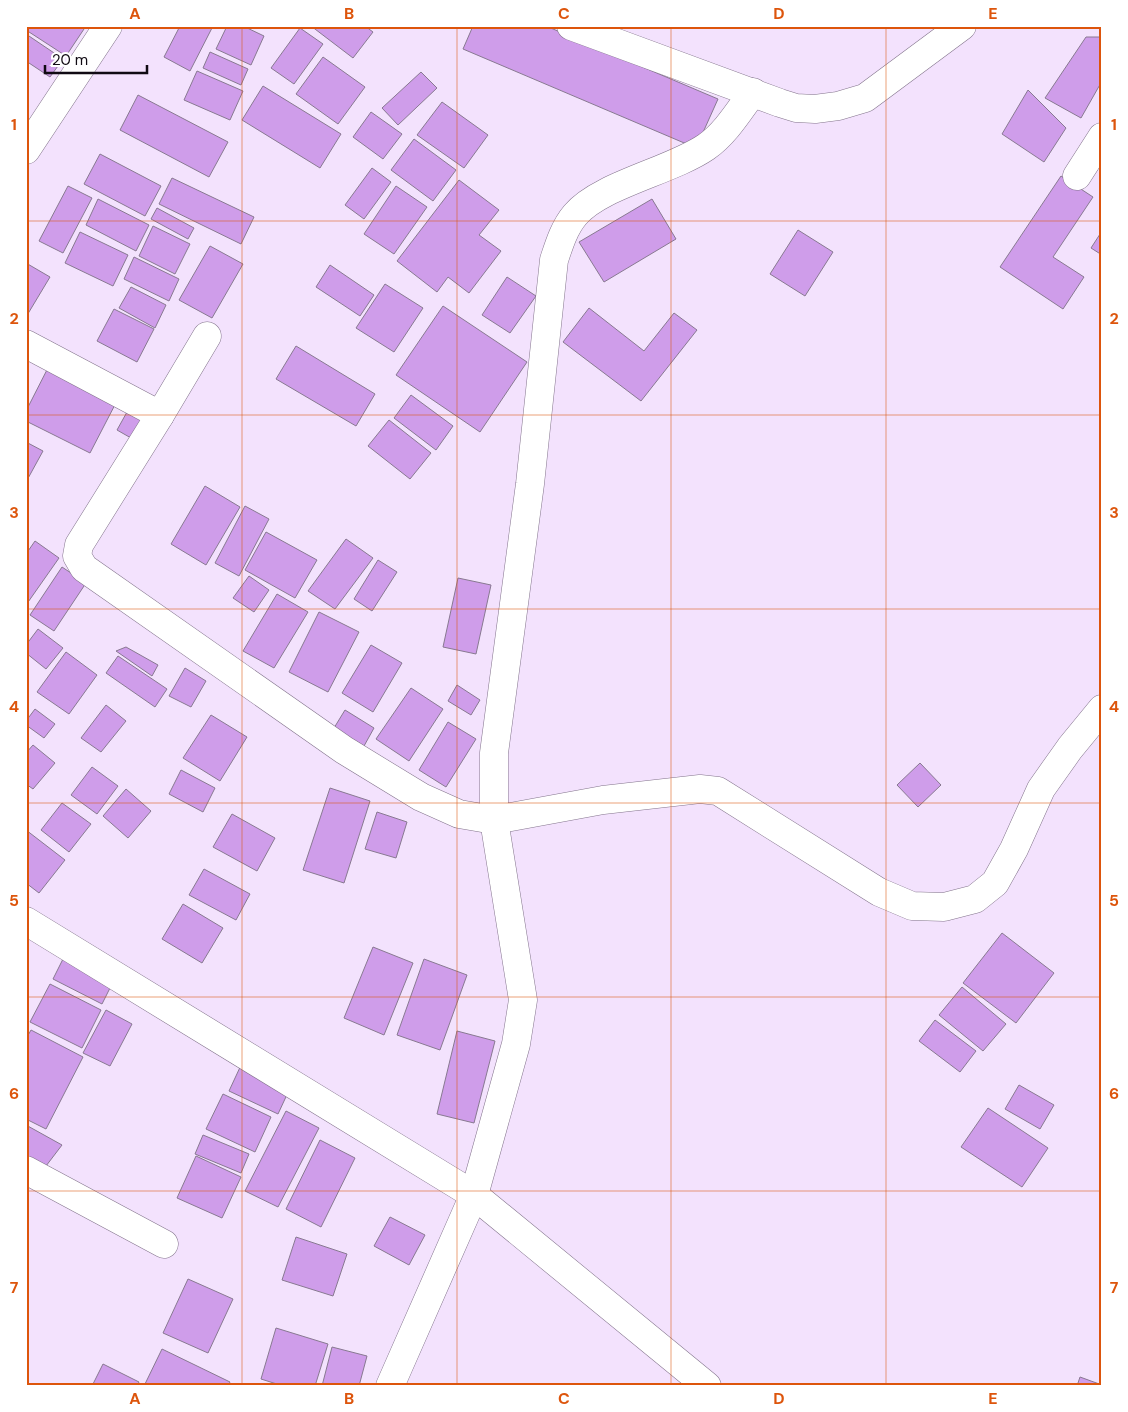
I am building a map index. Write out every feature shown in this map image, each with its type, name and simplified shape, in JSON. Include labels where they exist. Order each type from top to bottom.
[{"type":"street","points":[[26,150],[108,26]]},
{"type":"street","points":[[571,26],[796,108],[815,109],[838,106],[865,98],[962,26]]},
{"type":"street","points":[[390,1386],[474,1195],[516,1044],[523,1000],[494,820],[494,753],[530,484],[554,260],[562,236],[575,215],[593,200],[683,161],[708,146],[727,127],[753,92]]},
{"type":"street","points":[[1077,176],[1102,137]]},
{"type":"street","points":[[207,336],[79,545],[77,556],[84,568],[344,750],[421,797],[459,814],[494,820],[603,800],[700,789],[718,791],[879,892],[912,906],[944,907],[974,899],[995,883],[1014,849],[1042,789],[1070,748],[1102,709]]},
{"type":"street","points":[[26,344],[160,415]]},
{"type":"street","points":[[29,932],[474,1195],[707,1386]]},
{"type":"street","points":[[26,1170],[164,1244]]},
{"type":"building","points":[[26,26],[86,26],[66,56],[26,30]]},
{"type":"building","points":[[180,26],[213,26],[190,71],[164,57]]},
{"type":"building","points":[[227,26],[243,26],[264,36],[251,65],[216,49]]},
{"type":"building","points":[[311,26],[365,26],[373,32],[353,58]]},
{"type":"building","points":[[473,26],[546,26],[718,99],[696,148],[463,49]]},
{"type":"building","points":[[300,28],[323,44],[294,84],[271,68]]},
{"type":"building","points":[[26,34],[63,59],[50,77],[26,61]]},
{"type":"building","points":[[1086,37],[1102,37],[1102,81],[1081,118],[1045,98]]},
{"type":"building","points":[[210,52],[248,69],[241,85],[203,68]]},
{"type":"building","points":[[323,57],[365,87],[338,124],[296,94]]},
{"type":"building","points":[[197,71],[243,91],[230,120],[184,100]]},
{"type":"building","points":[[421,72],[437,88],[398,125],[382,108]]},
{"type":"building","points":[[263,86],[341,134],[320,168],[242,120]]},
{"type":"building","points":[[1028,90],[1066,128],[1044,162],[1002,134]]},
{"type":"building","points":[[138,95],[228,142],[209,177],[120,130]]},
{"type":"building","points":[[442,102],[488,135],[464,168],[417,135]]},
{"type":"building","points":[[371,112],[402,134],[383,159],[353,137]]},
{"type":"building","points":[[414,139],[456,170],[433,201],[391,170]]},
{"type":"building","points":[[100,154],[161,186],[145,216],[84,184]]},
{"type":"building","points":[[372,168],[391,182],[364,219],[345,205]]},
{"type":"building","points":[[1061,176],[1093,197],[1053,257],[1084,277],[1063,309],[1000,267]]},
{"type":"building","points":[[172,178],[254,217],[241,244],[159,204]]},
{"type":"building","points":[[459,180],[499,210],[479,235],[501,251],[469,293],[448,277],[437,292],[397,261]]},
{"type":"building","points":[[68,186],[92,198],[63,253],[39,241]]},
{"type":"building","points":[[396,186],[427,207],[394,254],[364,234]]},
{"type":"building","points":[[98,199],[149,225],[136,251],[86,225]]},
{"type":"building","points":[[652,199],[676,239],[604,282],[579,242]]},
{"type":"building","points":[[157,208],[194,228],[188,239],[151,219]]},
{"type":"building","points":[[153,226],[190,244],[175,274],[139,256]]},
{"type":"building","points":[[798,230],[833,252],[805,296],[770,274]]},
{"type":"building","points":[[1102,231],[1102,255],[1091,248]]},
{"type":"building","points":[[80,232],[128,255],[113,286],[65,263]]},
{"type":"building","points":[[210,246],[243,264],[212,318],[179,300]]},
{"type":"building","points":[[134,257],[179,279],[169,301],[124,279]]},
{"type":"building","points":[[26,263],[50,277],[26,317]]},
{"type":"building","points":[[330,265],[374,295],[360,316],[316,287]]},
{"type":"building","points":[[507,277],[536,296],[510,333],[482,315]]},
{"type":"building","points":[[385,284],[423,308],[394,352],[356,328]]},
{"type":"building","points":[[131,287],[166,305],[155,328],[119,308]]},
{"type":"building","points":[[443,306],[527,362],[480,432],[396,375]]},
{"type":"building","points":[[589,308],[644,351],[674,313],[697,330],[641,401],[563,342]]},
{"type":"building","points":[[114,309],[154,329],[137,362],[97,341]]},
{"type":"building","points":[[296,346],[375,394],[356,426],[276,379]]},
{"type":"building","points":[[52,360],[120,395],[90,453],[26,421],[26,411]]},
{"type":"building","points":[[411,395],[453,426],[436,450],[394,418]]},
{"type":"building","points":[[132,403],[153,415],[138,442],[117,430]]},
{"type":"building","points":[[389,420],[431,453],[410,479],[368,446]]},
{"type":"building","points":[[26,442],[43,451],[26,482]]},
{"type":"building","points":[[205,486],[240,507],[206,565],[171,544]]},
{"type":"building","points":[[245,506],[269,519],[239,576],[215,563]]},
{"type":"building","points":[[266,532],[317,560],[295,598],[245,570]]},
{"type":"building","points":[[346,539],[373,558],[335,609],[308,591]]},
{"type":"building","points":[[35,541],[59,558],[26,605],[26,554]]},
{"type":"building","points":[[378,560],[397,572],[372,611],[354,599]]},
{"type":"building","points":[[62,567],[86,583],[54,631],[30,615]]},
{"type":"building","points":[[249,576],[269,590],[254,612],[233,598]]},
{"type":"building","points":[[458,578],[491,585],[476,654],[443,647]]},
{"type":"building","points":[[277,594],[308,612],[274,668],[243,651]]},
{"type":"building","points":[[319,612],[359,632],[328,692],[289,672]]},
{"type":"building","points":[[38,629],[63,648],[46,669],[26,653],[26,645]]},
{"type":"building","points":[[371,645],[402,663],[373,712],[342,693]]},
{"type":"building","points":[[126,647],[158,665],[152,676],[116,651]]},
{"type":"building","points":[[66,652],[97,675],[69,714],[37,692]]},
{"type":"building","points":[[118,656],[167,689],[155,707],[106,673]]},
{"type":"building","points":[[185,668],[206,681],[191,707],[169,696]]},
{"type":"building","points":[[457,685],[480,700],[471,715],[448,701]]},
{"type":"building","points":[[411,688],[443,709],[409,761],[376,739]]},
{"type":"building","points":[[106,705],[126,721],[101,752],[81,738]]},
{"type":"building","points":[[35,709],[55,724],[44,738],[26,725],[26,721]]},
{"type":"building","points":[[345,710],[374,728],[364,746],[334,728]]},
{"type":"building","points":[[211,715],[247,737],[220,781],[183,758]]},
{"type":"building","points":[[448,722],[476,739],[446,787],[419,770]]},
{"type":"building","points":[[33,745],[55,763],[33,789],[26,784],[26,753]]},
{"type":"building","points":[[920,763],[941,785],[918,807],[897,785]]},
{"type":"building","points":[[92,767],[118,786],[97,814],[71,795]]},
{"type":"building","points":[[181,770],[215,788],[203,812],[169,794]]},
{"type":"building","points":[[330,788],[370,801],[344,883],[303,870]]},
{"type":"building","points":[[126,789],[151,811],[128,838],[103,816]]},
{"type":"building","points":[[62,803],[91,824],[69,852],[41,830]]},
{"type":"building","points":[[377,812],[407,822],[396,858],[365,849]]},
{"type":"building","points":[[232,814],[275,838],[257,871],[213,847]]},
{"type":"building","points":[[26,830],[65,860],[39,893],[26,883]]},
{"type":"building","points":[[204,869],[250,894],[236,920],[189,895]]},
{"type":"building","points":[[183,904],[223,928],[202,963],[162,939]]},
{"type":"building","points":[[1002,933],[1054,973],[1016,1023],[963,983]]},
{"type":"building","points":[[373,947],[413,963],[384,1035],[344,1018]]},
{"type":"building","points":[[65,955],[114,980],[102,1004],[53,979]]},
{"type":"building","points":[[424,959],[467,975],[440,1050],[397,1035]]},
{"type":"building","points":[[50,984],[101,1010],[82,1048],[30,1022]]},
{"type":"building","points":[[962,987],[1006,1024],[983,1051],[939,1015]]},
{"type":"building","points":[[106,1010],[132,1024],[110,1066],[83,1053]]},
{"type":"building","points":[[935,1020],[976,1051],[960,1072],[919,1041]]},
{"type":"building","points":[[31,1030],[83,1057],[46,1129],[26,1119],[26,1039]]},
{"type":"building","points":[[457,1031],[495,1041],[474,1123],[437,1114]]},
{"type":"building","points":[[242,1063],[291,1086],[278,1114],[229,1091]]},
{"type":"building","points":[[1019,1085],[1054,1105],[1040,1129],[1005,1109]]},
{"type":"building","points":[[223,1094],[271,1117],[255,1152],[206,1129]]},
{"type":"building","points":[[988,1108],[1048,1148],[1022,1187],[961,1147]]},
{"type":"building","points":[[286,1111],[319,1128],[278,1207],[245,1191]]},
{"type":"building","points":[[26,1125],[62,1145],[46,1166],[26,1157]]},
{"type":"building","points":[[203,1135],[249,1154],[241,1173],[195,1154]]},
{"type":"building","points":[[320,1140],[355,1158],[321,1227],[286,1209]]},
{"type":"building","points":[[196,1156],[241,1177],[222,1218],[177,1198]]},
{"type":"building","points":[[390,1217],[425,1235],[409,1265],[374,1246]]},
{"type":"building","points":[[296,1237],[347,1254],[333,1296],[282,1280]]},
{"type":"building","points":[[188,1279],[233,1299],[208,1353],[163,1333]]},
{"type":"building","points":[[276,1328],[328,1344],[315,1386],[283,1386],[261,1379]]},
{"type":"building","points":[[332,1347],[367,1356],[359,1386],[322,1386]]},
{"type":"building","points":[[162,1349],[230,1382],[228,1386],[145,1384]]},
{"type":"building","points":[[103,1364],[139,1382],[137,1386],[92,1386]]},
{"type":"building","points":[[1080,1377],[1102,1385],[1102,1386],[1077,1386]]}]
